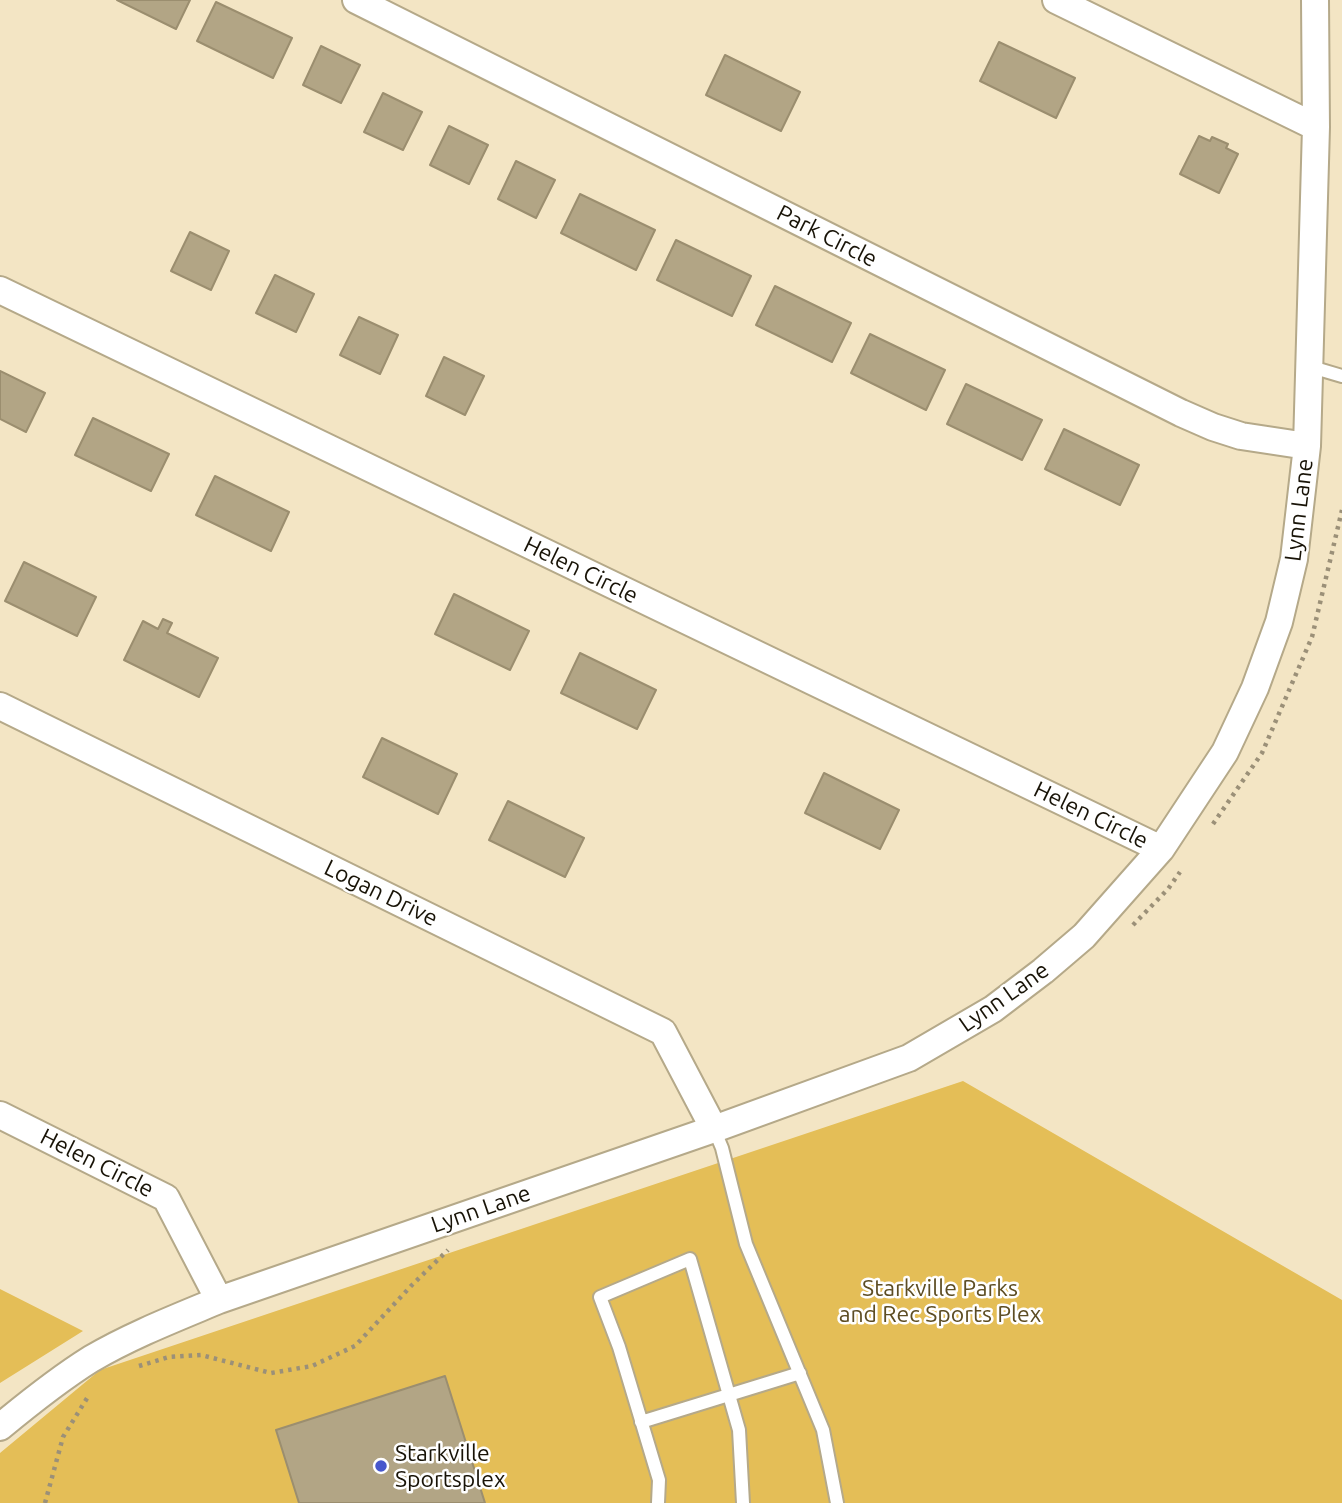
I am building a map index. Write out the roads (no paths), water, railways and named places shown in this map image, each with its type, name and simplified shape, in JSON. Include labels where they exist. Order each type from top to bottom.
[{"type":"street","name":"Park Circle","points":[[356,0],[1181,413],[1241,436],[1307,446]]},
{"type":"street","points":[[1056,0],[1316,127]]},
{"type":"street","name":"Lynn Lane","points":[[0,1427],[90,1360],[141,1333],[219,1300],[713,1129],[909,1058],[993,1009],[1084,936],[1161,849],[1225,752],[1263,666],[1279,622],[1294,559],[1307,446],[1316,127],[1315,0]]},
{"type":"street","name":"Helen Circle","points":[[0,290],[1161,849]]},
{"type":"street","name":"Logan Drive","points":[[0,706],[663,1032],[713,1129]]},
{"type":"street","name":"Helen Circle","points":[[0,1115],[166,1198],[219,1300]]},
{"type":"lane","points":[[1308,366],[1342,376]]},
{"type":"lane","points":[[713,1129],[722,1148],[746,1244],[823,1430],[837,1503]]},
{"type":"lane","points":[[658,1503],[659,1480],[619,1347],[600,1297],[690,1258],[739,1430],[743,1503]]},
{"type":"lane","points":[[641,1422],[800,1373]]},
{"type":"place","name":"Starkville Sportsplex","points":[[381,1466]]},
{"type":"park label","name":"Starkville Parks and Rec Sports Plex","points":[[940,1301]]}]
